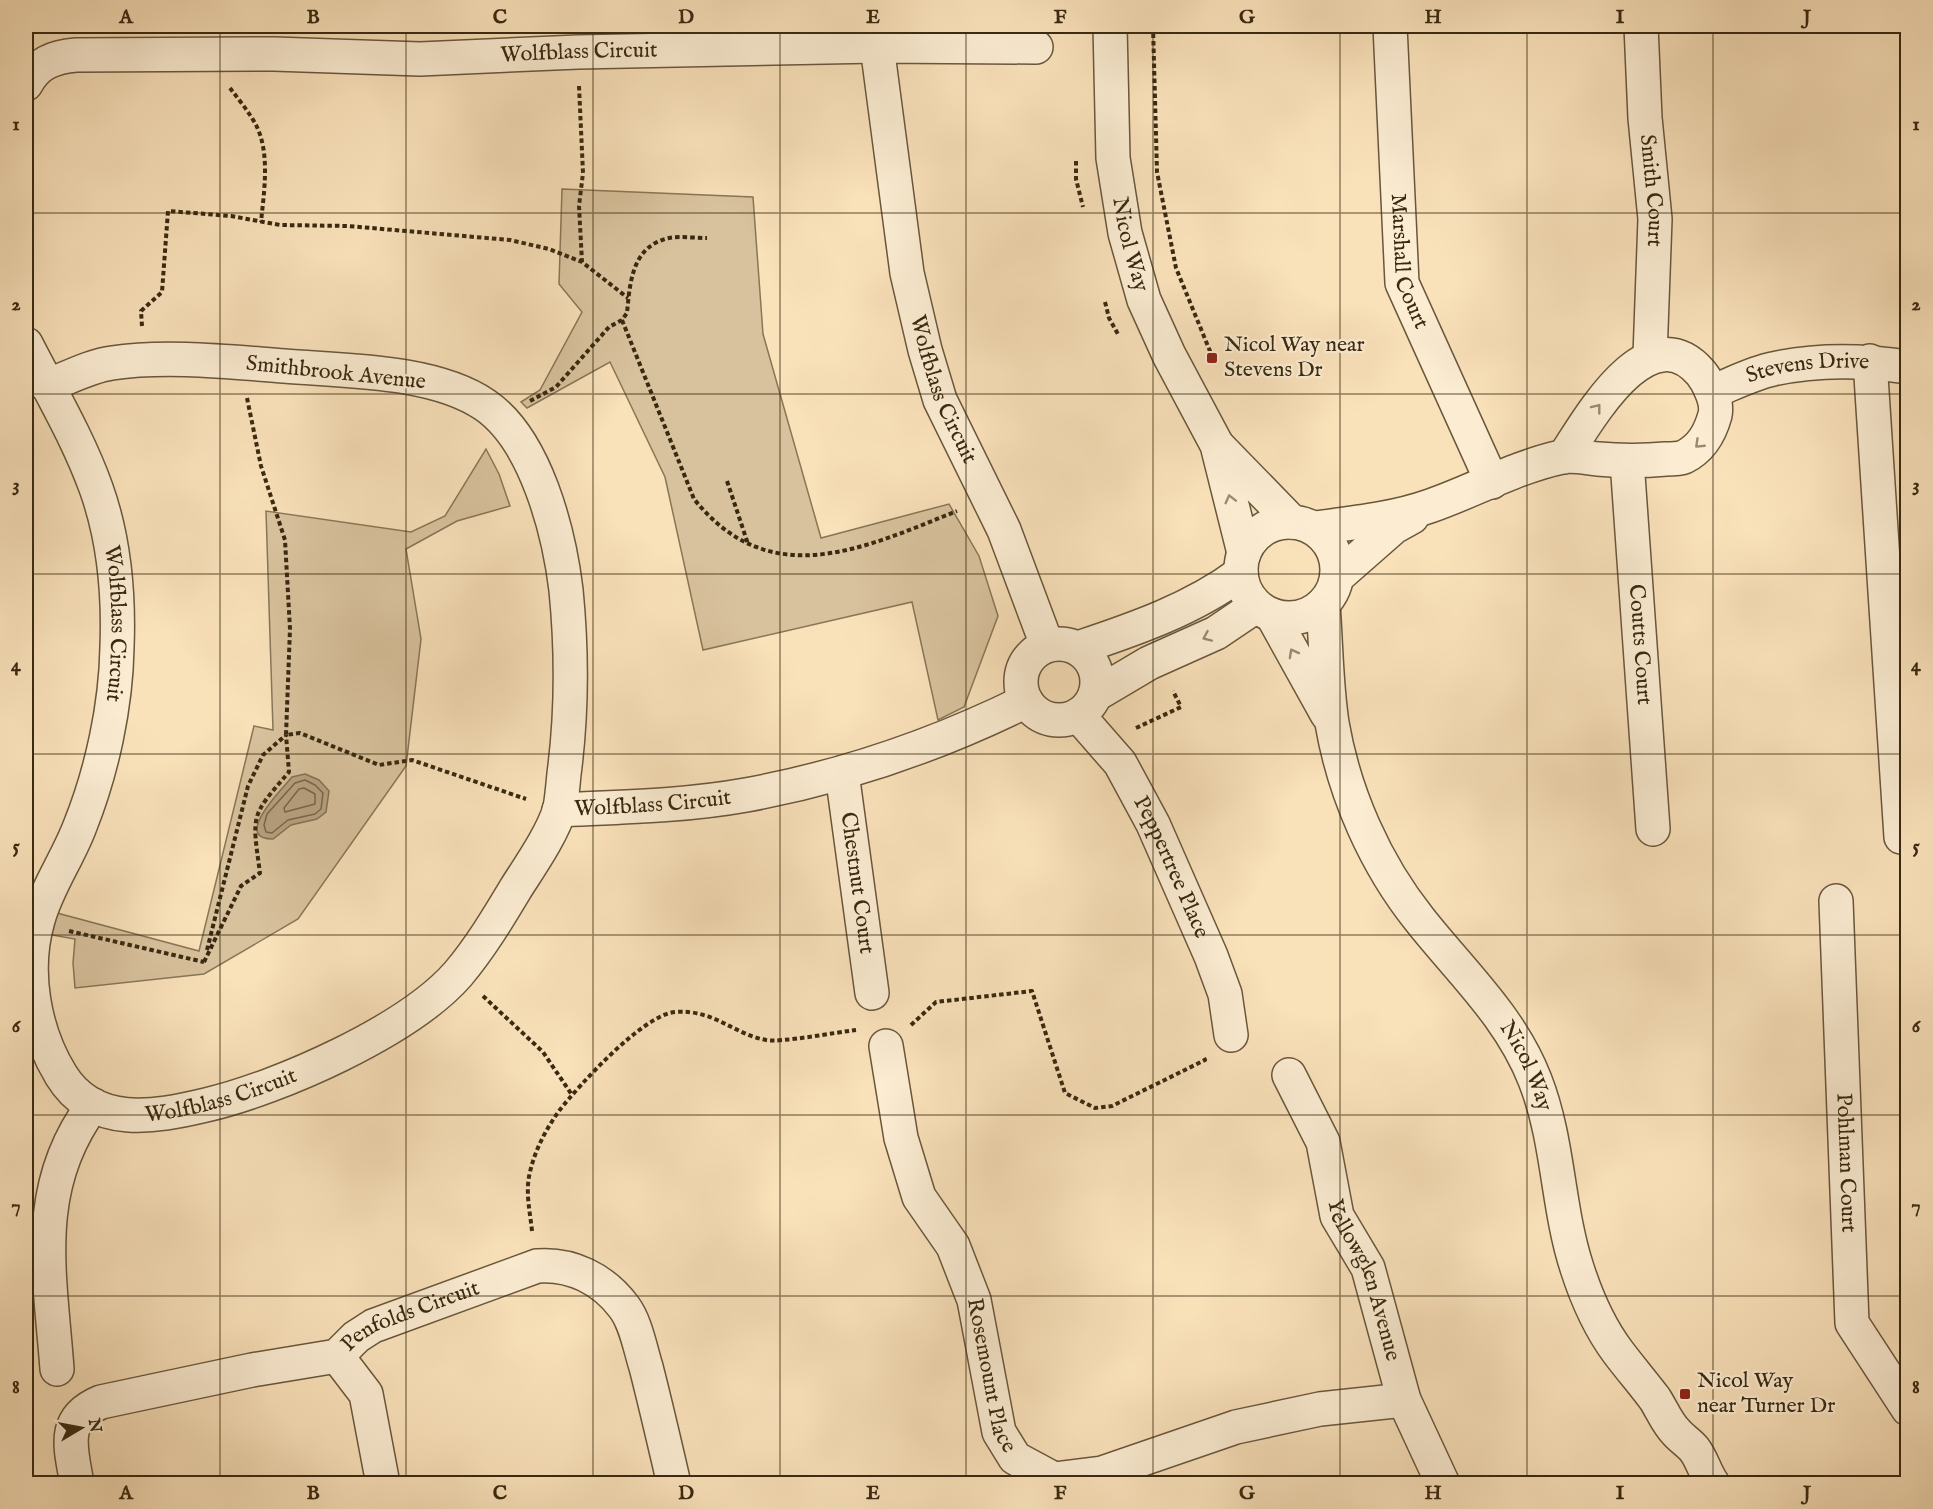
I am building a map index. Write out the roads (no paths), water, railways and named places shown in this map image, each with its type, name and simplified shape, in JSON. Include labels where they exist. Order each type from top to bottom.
[{"type":"street","name":"Nicol Way","points":[[1110,26],[1113,158],[1125,233],[1144,300],[1168,355],[1217,445],[1242,563]]},
{"type":"street","name":"Marshall Court","points":[[1390,26],[1402,283],[1492,482]]},
{"type":"street","name":"Smith Court","points":[[1641,26],[1645,118],[1654,219],[1650,356]]},
{"type":"street","points":[[877,46],[1036,47]]},
{"type":"street","name":"Wolfblass Circuit","points":[[26,84],[40,66],[55,57],[205,55],[420,59],[578,52],[877,46],[907,273],[939,400],[1016,561],[1062,647]]},
{"type":"street","name":"Wolfblass Circuit","points":[[26,344],[70,428],[98,492],[115,571],[117,650],[105,743],[84,816],[36,924],[31,974],[35,1015],[64,1081],[93,1105],[123,1117],[162,1116],[239,1098],[351,1049],[428,1003],[456,976],[492,926],[526,872],[559,810],[650,806],[745,795],[842,773],[918,749],[976,726],[1026,701]]},
{"type":"street","points":[[1429,507],[1394,527],[1330,591],[1313,613],[1286,618],[1264,611],[1243,585],[1242,563],[1252,539],[1263,529],[1277,523],[1304,525],[1390,518],[1429,507],[1563,457],[1627,461],[1683,458],[1702,444],[1710,431],[1716,410],[1712,392],[1702,375],[1691,363],[1668,355],[1650,356],[1630,369],[1611,390],[1563,457]]},
{"type":"street","points":[[1870,361],[1901,837]]},
{"type":"street","name":"Stevens Drive","points":[[1712,392],[1772,369],[1818,362],[1870,361],[1908,367]]},
{"type":"street","name":"Smithbrook Avenue","points":[[47,386],[106,363],[240,362],[425,381],[458,391],[484,404],[502,420],[522,449],[545,499],[564,575],[571,677],[568,747],[559,810]]},
{"type":"street","name":"Nicol Way","points":[[1217,445],[1304,525]]},
{"type":"street","name":"Coutts Court","points":[[1627,461],[1653,829]]},
{"type":"street","points":[[1304,525],[1325,537],[1333,549],[1330,591]]},
{"type":"street","points":[[1242,563],[1198,599],[1135,629],[1035,652],[1026,662],[1021,688],[1026,701],[1040,715],[1052,720],[1066,719],[1149,663],[1264,611]]},
{"type":"street","name":"Nicol Way","points":[[1330,591],[1332,723],[1353,798],[1368,837],[1389,875],[1418,918],[1502,1017],[1534,1079],[1558,1166],[1569,1237],[1577,1269],[1594,1309],[1616,1350],[1654,1399],[1675,1431],[1695,1451],[1713,1484]]},
{"type":"street","name":"Nicol Way","points":[[1264,611],[1332,723]]},
{"type":"street","points":[[1062,647],[1095,669],[1098,682],[1087,705]]},
{"type":"street","name":"Peppertree Place","points":[[1087,705],[1153,824],[1225,994],[1231,1035]]},
{"type":"street","name":"Chestnut Court","points":[[842,773],[872,993]]},
{"type":"street","name":"Pohlman Court","points":[[1836,901],[1852,1323],[1908,1409]]},
{"type":"street","name":"Rosemount Place","points":[[873,1038],[919,1197],[953,1246],[974,1300],[999,1432],[1015,1458],[1054,1479],[1102,1473],[1236,1427],[1320,1409],[1404,1401]]},
{"type":"street","name":"Yellowglen Avenue","points":[[1289,1075],[1323,1142],[1337,1216],[1368,1268],[1404,1401],[1443,1484]]},
{"type":"street","points":[[57,1370],[48,1239],[50,1204],[62,1158],[75,1129],[93,1105]]},
{"type":"street","name":"Penfolds Circuit","points":[[77,1484],[70,1444],[72,1429],[78,1415],[100,1401],[252,1370],[337,1356],[356,1337],[373,1326],[537,1266],[554,1264],[593,1278],[609,1290],[625,1308],[638,1336],[674,1484]]},
{"type":"street","points":[[337,1356],[366,1394],[383,1484]]},
{"type":"street","name":"Nicol Way","points":[[1675,1431],[1678,1459],[1686,1484]]},
{"type":"water","points":[[305,774],[319,780],[329,791],[326,812],[317,819],[291,825],[273,839],[261,837],[257,831],[258,822],[271,801],[292,777]]},
{"type":"place","name":"Nicol Way near Stevens Dr","points":[[1212,358]]},
{"type":"place","name":"Nicol Way near Turner Dr","points":[[1685,1394]]}]
